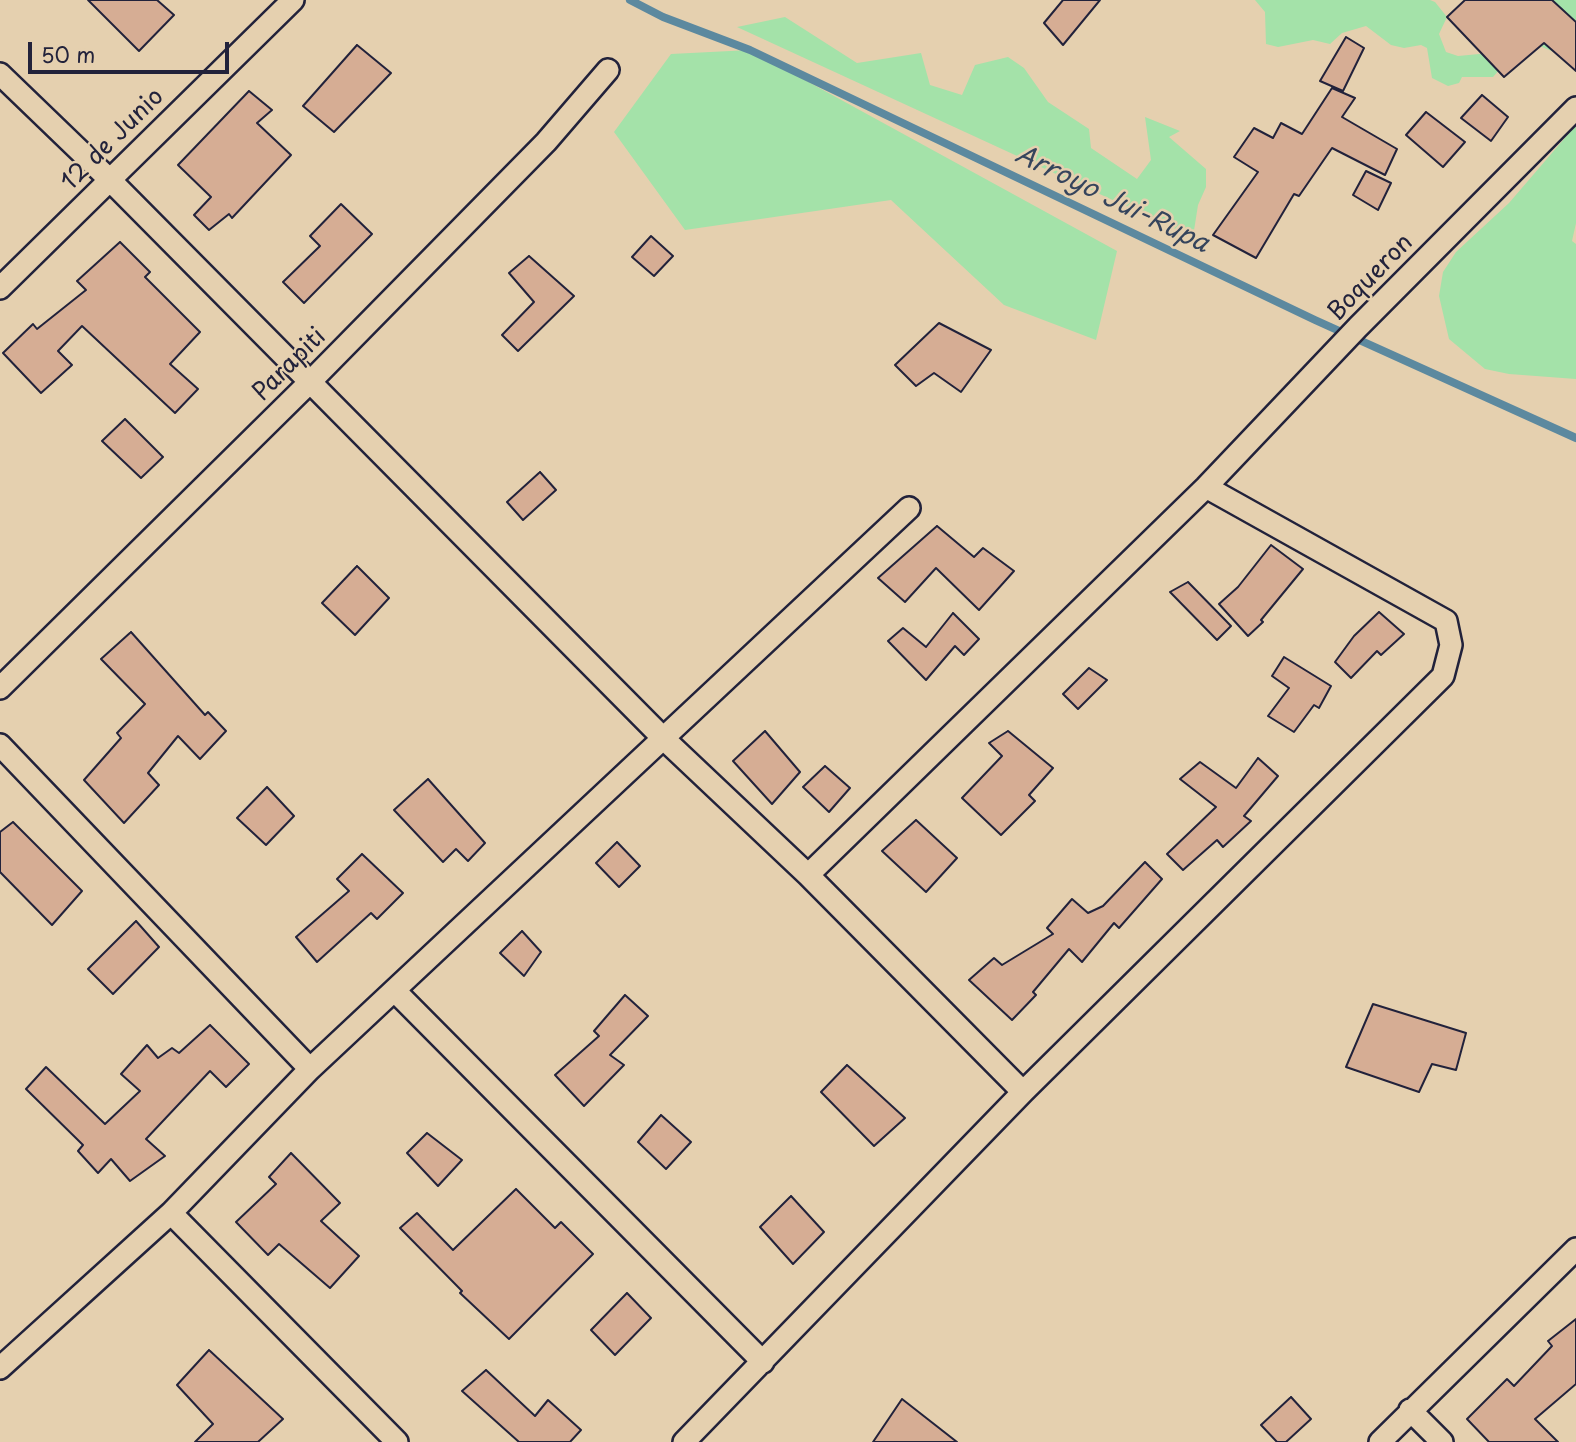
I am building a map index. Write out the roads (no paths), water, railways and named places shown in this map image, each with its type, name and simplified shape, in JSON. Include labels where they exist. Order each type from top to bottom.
[{"type":"street","name":"12 de Junio","points":[[0,288],[293,0]]},
{"type":"street","name":"Parapiti","points":[[0,688],[311,381],[546,142],[608,70]]},
{"type":"street","points":[[0,75],[110,180],[663,738],[808,875],[1023,1092]]},
{"type":"street","name":"Boqueron","points":[[808,875],[1206,487],[1358,327],[1576,108]]},
{"type":"street","points":[[684,1442],[1023,1092],[1443,676],[1450,659],[1451,645],[1446,621],[1206,487]]},
{"type":"street","points":[[0,1368],[171,1213],[310,1069],[909,508]]},
{"type":"street","points":[[0,745],[310,1069]]},
{"type":"street","points":[[395,991],[763,1362]]},
{"type":"street","points":[[171,1213],[397,1442]]},
{"type":"street","points":[[1381,1442],[1410,1410],[1576,1249]]},
{"type":"street","points":[[1410,1410],[1442,1442]]},
{"type":"waterway","name":"Arroyo Jui-Rupa","points":[[630,0],[663,17],[750,50],[1315,320],[1576,438]]}]
